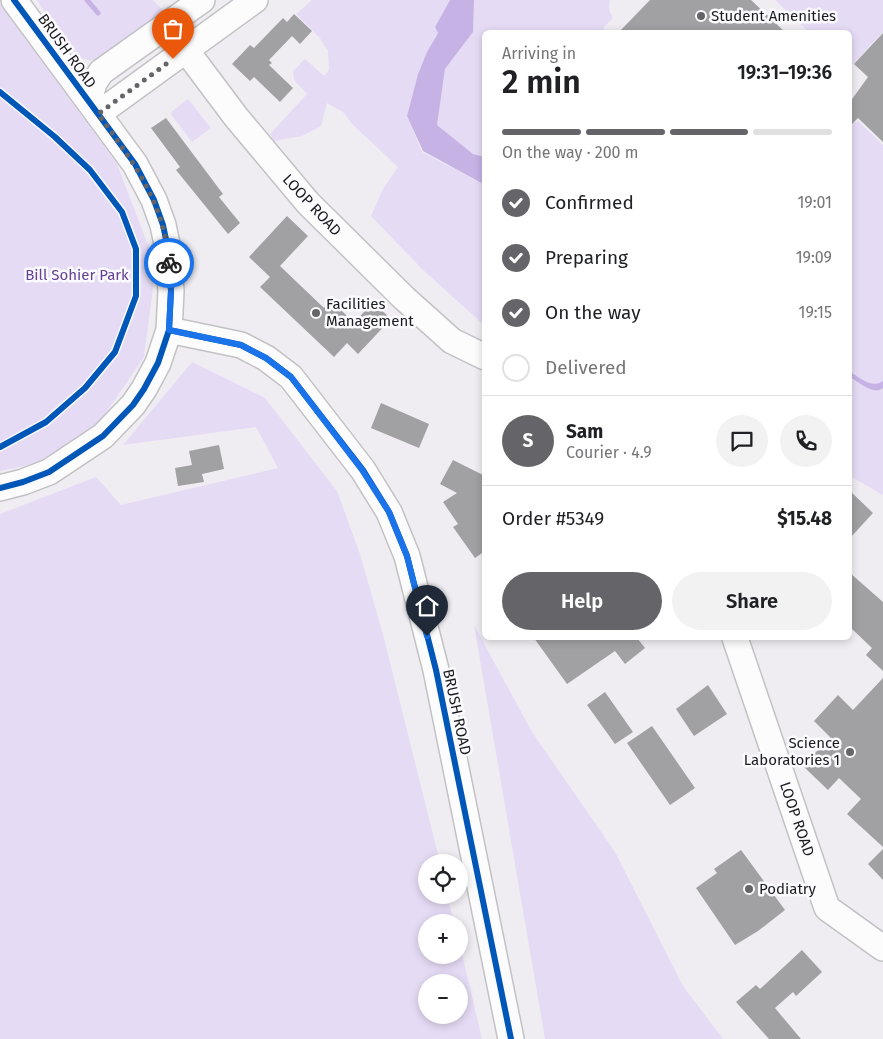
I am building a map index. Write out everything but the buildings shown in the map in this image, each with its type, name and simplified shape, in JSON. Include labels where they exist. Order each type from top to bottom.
[{"type":"street","points":[[93,108],[94,83],[101,72],[202,0]]},
{"type":"street","points":[[93,108],[186,49],[255,0]]},
{"type":"street","points":[[20,8],[63,58],[82,68],[101,72]]},
{"type":"street","name":"BRUSH ROAD","points":[[0,488],[49,472],[81,452],[116,424],[134,405],[158,363],[169,330],[171,290],[168,249],[163,225],[154,200],[135,164],[20,8]]},
{"type":"street","name":"LOOP ROAD","points":[[167,25],[236,117],[308,203],[404,298],[452,341],[482,356]]},
{"type":"street","name":"BRUSH ROAD","points":[[169,330],[241,345],[266,358],[291,377],[362,470],[389,512],[407,556],[436,670],[510,1039]]},
{"type":"street","name":"LOOP ROAD","points":[[736,640],[827,908],[883,948]]},
{"type":"green space","points":[[37,0],[153,0],[163,10],[163,16],[105,58],[88,60],[77,55],[71,49]]},
{"type":"green space","points":[[312,0],[450,0],[435,27],[438,33],[419,71],[407,116],[422,152],[482,183],[482,323],[422,269],[371,216],[383,189],[398,167],[352,124],[343,112],[327,103],[321,126],[302,136],[274,141],[270,134],[307,94],[294,80],[293,71],[305,59],[324,76],[329,70],[328,51],[319,37],[296,14]]},
{"type":"green space","points":[[474,0],[610,0],[609,10],[613,18],[603,28],[606,30],[482,30],[482,156],[473,154],[437,125],[445,69],[473,32]]},
{"type":"green space","points":[[775,0],[883,0],[883,32],[852,65],[852,30],[807,30]]},
{"type":"green space","name":"Bill Sohier Park","points":[[0,4],[117,164],[156,266],[144,357],[102,419],[48,461],[0,471]]},
{"type":"green space","points":[[188,99],[211,128],[192,142],[170,113]]},
{"type":"green space","points":[[852,120],[856,123],[858,121],[883,145],[883,495],[852,477]]},
{"type":"green space","points":[[192,362],[265,398],[337,491],[360,554],[384,638],[438,854],[418,854],[418,904],[449,904],[452,914],[418,914],[418,964],[464,964],[467,974],[418,974],[418,1024],[468,1024],[468,979],[482,1039],[0,1039],[0,514],[96,477],[121,505],[278,468],[256,427],[123,445]]},
{"type":"green space","points":[[474,625],[532,732],[615,852],[683,986],[723,1039],[545,1039]]},
{"type":"shaded area","points":[[450,0],[474,0],[473,32],[445,69],[437,125],[473,154],[482,156],[482,183],[423,151],[407,116],[418,74],[427,52],[438,33],[435,27]]},
{"type":"shaded area","points":[[852,373],[862,380],[874,384],[883,381],[883,388],[879,390],[866,387],[852,378]]},
{"type":"waterway","points":[[87,0],[98,13]]},
{"type":"cycle path","points":[[0,488],[49,472],[103,436],[133,405],[158,363],[169,330],[171,291],[168,249],[163,225],[154,200],[135,164],[14,0]]},
{"type":"cycle path","points":[[0,92],[55,137],[90,170],[122,212],[136,249],[136,296],[115,352],[85,388],[46,422],[0,447]]},
{"type":"cycle path","points":[[169,330],[241,345],[266,358],[291,377],[363,470],[389,512],[407,556],[436,670],[511,1039]]},
{"type":"way so far","points":[[169,263],[163,225],[154,200],[135,164],[98,114],[173,59]]},
{"type":"place","name":"Student Amenities","points":[[701,16]]},
{"type":"place","name":"Facilities Management","points":[[316,313]]},
{"type":"place","name":"Science Laboratories 1","points":[[850,752]]},
{"type":"place","name":"Podiatry","points":[[749,889]]},
{"type":"route","points":[[169,263],[171,290],[169,330],[241,345],[266,358],[291,377],[362,470],[389,512],[407,556],[427,636]]}]
